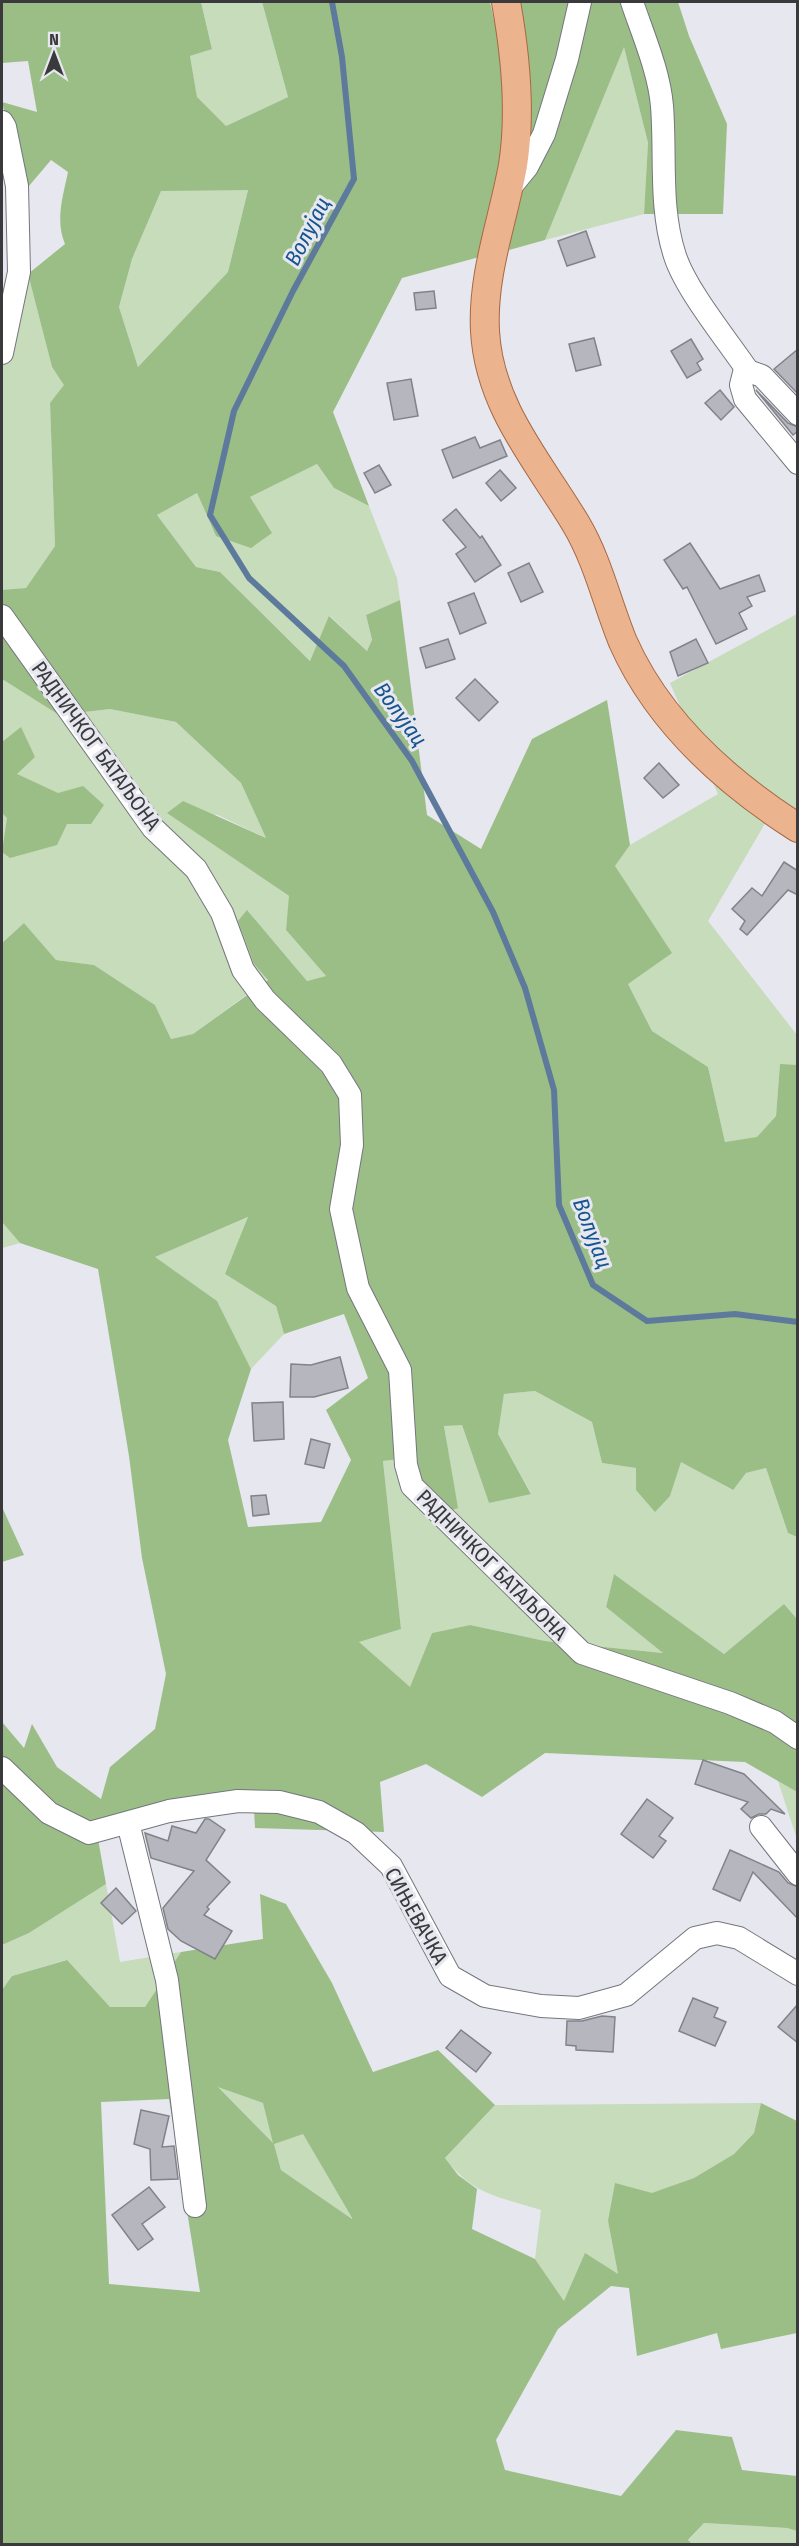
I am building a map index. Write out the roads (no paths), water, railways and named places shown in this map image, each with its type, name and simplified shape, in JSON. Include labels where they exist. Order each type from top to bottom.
[{"type":"main road","points":[[506,2],[515,84],[516,141],[508,190],[490,264],[484,316],[485,334],[496,388],[509,420],[576,525],[601,578],[624,644],[645,682],[680,730],[699,751],[736,784],[798,828]]},
{"type":"street","points":[[508,190],[527,167],[544,134],[567,59],[580,2]]},
{"type":"street","points":[[632,2],[657,80],[662,105],[664,202],[675,257],[695,293],[748,371],[762,376],[798,414]]},
{"type":"street","points":[[2,123],[17,186],[19,272],[2,353]]},
{"type":"street","points":[[748,371],[742,378],[742,391],[745,399],[798,463]]},
{"type":"street","name":"РАДНИЧКОГ БАТАЉОНА","points":[[2,616],[153,828],[196,869],[222,913],[243,970],[265,1000],[331,1064],[350,1095],[352,1145],[341,1209],[358,1288],[400,1370],[406,1465],[412,1486],[582,1653],[730,1703],[775,1722],[798,1738]]},
{"type":"street","name":"СИЊЕВАЧКА","points":[[2,1768],[49,1813],[89,1833],[169,1811],[238,1801],[279,1802],[319,1812],[356,1833],[391,1866],[450,1976],[485,1996],[541,2006],[579,2008],[626,1995],[695,1938],[717,1933],[739,1938],[798,1974]]},
{"type":"street","points":[[128,1823],[166,1980],[195,2206]]},
{"type":"street","points":[[761,1827],[798,1874]]},
{"type":"waterway","name":"Волујац","points":[[332,2],[342,57],[354,179],[293,291],[234,411],[210,515],[249,578],[344,666],[412,761],[493,912],[525,988],[554,1090],[559,1205],[593,1285],[647,1321],[735,1314],[798,1322]]}]
